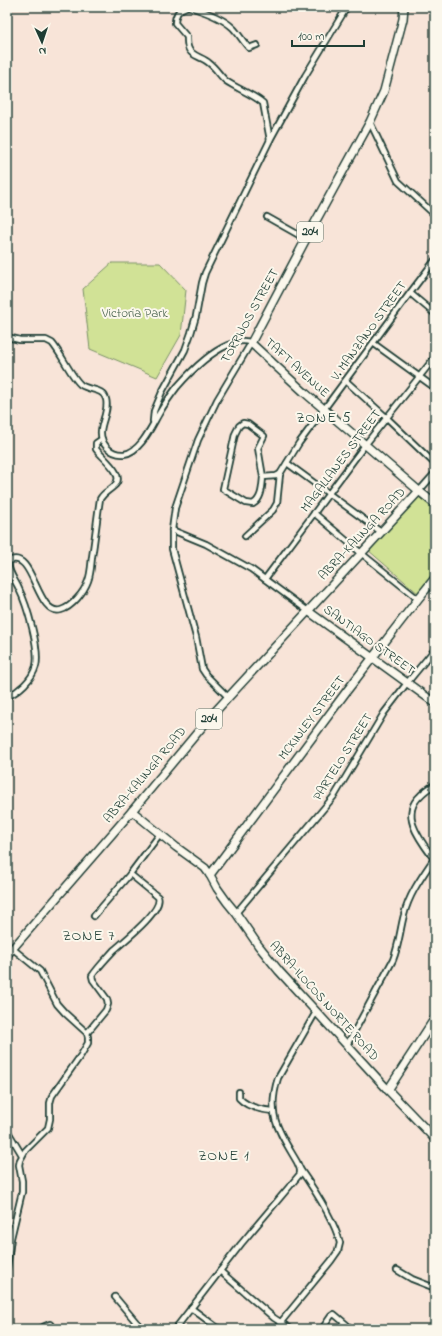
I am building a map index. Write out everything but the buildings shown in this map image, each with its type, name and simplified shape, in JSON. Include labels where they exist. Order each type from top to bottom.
[{"type":"main road","name":"204","points":[[370,122],[384,91],[403,19],[404,7]]},
{"type":"main road","name":"TORRIJOS STREET","points":[[251,343],[370,122]]},
{"type":"main road","name":"TAFT AVENUE","points":[[251,343],[365,445],[435,504]]},
{"type":"main road","name":"ABRA-KALINGA ROAD","points":[[7,954],[228,697],[419,491]]},
{"type":"main road","name":"MCKINLEY STREET","points":[[210,875],[418,598],[435,579]]},
{"type":"main road","name":"SANTIAGO STREET","points":[[308,611],[435,703]]},
{"type":"main road","name":"ABRA-ILOCOS NORTE ROAD","points":[[132,810],[160,834],[205,868],[217,888],[274,966],[435,1139]]},
{"type":"main road","points":[[388,1090],[435,1018]]},
{"type":"street","points":[[186,7],[182,8],[178,12],[175,23],[187,38],[187,46],[190,51],[210,63],[217,72],[231,84],[263,103],[270,140]]},
{"type":"street","points":[[190,7],[228,23],[249,48],[257,45]]},
{"type":"street","points":[[152,424],[154,411],[162,392],[187,344],[196,316],[202,283],[206,273],[270,140],[305,76],[347,7]]},
{"type":"street","points":[[370,122],[398,180],[435,215]]},
{"type":"street","points":[[267,217],[306,239]]},
{"type":"street","name":"V. MANZANO STREET","points":[[280,474],[299,443],[324,408],[346,381],[435,260]]},
{"type":"street","points":[[410,293],[435,314]]},
{"type":"street","points":[[7,337],[20,340],[46,340],[52,343],[79,384],[105,394],[107,406],[101,432],[102,439],[108,449],[113,452],[124,454],[141,443],[161,410],[188,374],[221,348],[236,342],[247,341],[251,343]]},
{"type":"street","name":"TORRIJOS STREET","points":[[228,697],[202,669],[196,637],[172,549],[172,530],[175,508],[198,440],[216,400],[251,343]]},
{"type":"street","points":[[373,343],[435,388]]},
{"type":"street","name":"MAGALLANES STREET","points":[[266,579],[365,445],[435,357]]},
{"type":"street","points":[[346,381],[435,464]]},
{"type":"street","points":[[244,423],[248,424],[264,436],[258,448],[263,477],[262,488],[258,499],[253,504],[246,503],[223,489],[235,434],[239,426],[244,423]]},
{"type":"street","points":[[7,697],[13,694],[28,681],[36,666],[34,638],[28,613],[23,598],[10,571],[8,564],[9,561],[15,559],[26,565],[43,600],[51,609],[55,611],[62,610],[67,607],[83,590],[90,575],[100,499],[103,494],[115,486],[118,477],[114,469],[96,449],[96,443],[102,439]]},
{"type":"street","points":[[287,463],[381,532]]},
{"type":"street","points":[[419,491],[435,473]]},
{"type":"street","points":[[245,536],[275,508],[278,499],[280,474],[276,476],[263,477]]},
{"type":"street","points":[[314,513],[361,553],[418,598]]},
{"type":"street","points":[[172,530],[206,544],[251,569],[308,611]]},
{"type":"street","name":"PARTELO STREET","points":[[236,912],[336,795],[374,729],[407,683],[435,649]]},
{"type":"street","points":[[347,1045],[393,960],[398,948],[404,913],[414,889],[434,858],[419,837],[412,821],[411,814],[416,800],[435,784]]},
{"type":"street","points":[[94,916],[130,874],[160,834]]},
{"type":"street","points":[[87,1033],[106,1010],[108,1004],[107,999],[93,980],[92,976],[114,951],[140,927],[159,902],[158,897],[130,874]]},
{"type":"street","points":[[7,1268],[11,1238],[22,1192],[22,1181],[19,1165],[22,1155],[48,1128],[52,1096],[88,1043],[87,1033],[57,1004],[40,971],[12,948]]},
{"type":"street","points":[[281,1322],[331,1261],[338,1251],[340,1243],[328,1216],[300,1169],[278,1127],[273,1111],[275,1088],[278,1078],[316,1012]]},
{"type":"street","points":[[238,1092],[240,1098],[244,1102],[258,1108],[273,1111]]},
{"type":"street","points":[[7,1130],[22,1155]]},
{"type":"street","points":[[176,1329],[220,1271],[300,1174],[300,1169]]},
{"type":"street","points":[[397,1270],[412,1279],[435,1288]]},
{"type":"street","points":[[220,1271],[291,1329]]},
{"type":"street","points":[[115,1297],[136,1322],[144,1329]]},
{"type":"street","points":[[191,1308],[219,1329]]},
{"type":"street","points":[[322,1329],[334,1314],[347,1325]]},
{"type":"street","points":[[40,1329],[50,1324],[54,1329]]},
{"type":"green space","name":"Victoria Park","points":[[112,263],[160,263],[186,290],[181,335],[157,377],[90,349],[83,289]]},
{"type":"green space","points":[[418,496],[435,510],[435,576],[420,595],[368,550]]},
{"type":"district","name":"ZONE 5","points":[[324,418]]},
{"type":"district","name":"ZONE 7","points":[[89,936]]},
{"type":"district","name":"ZONE 1","points":[[224,1156]]}]
